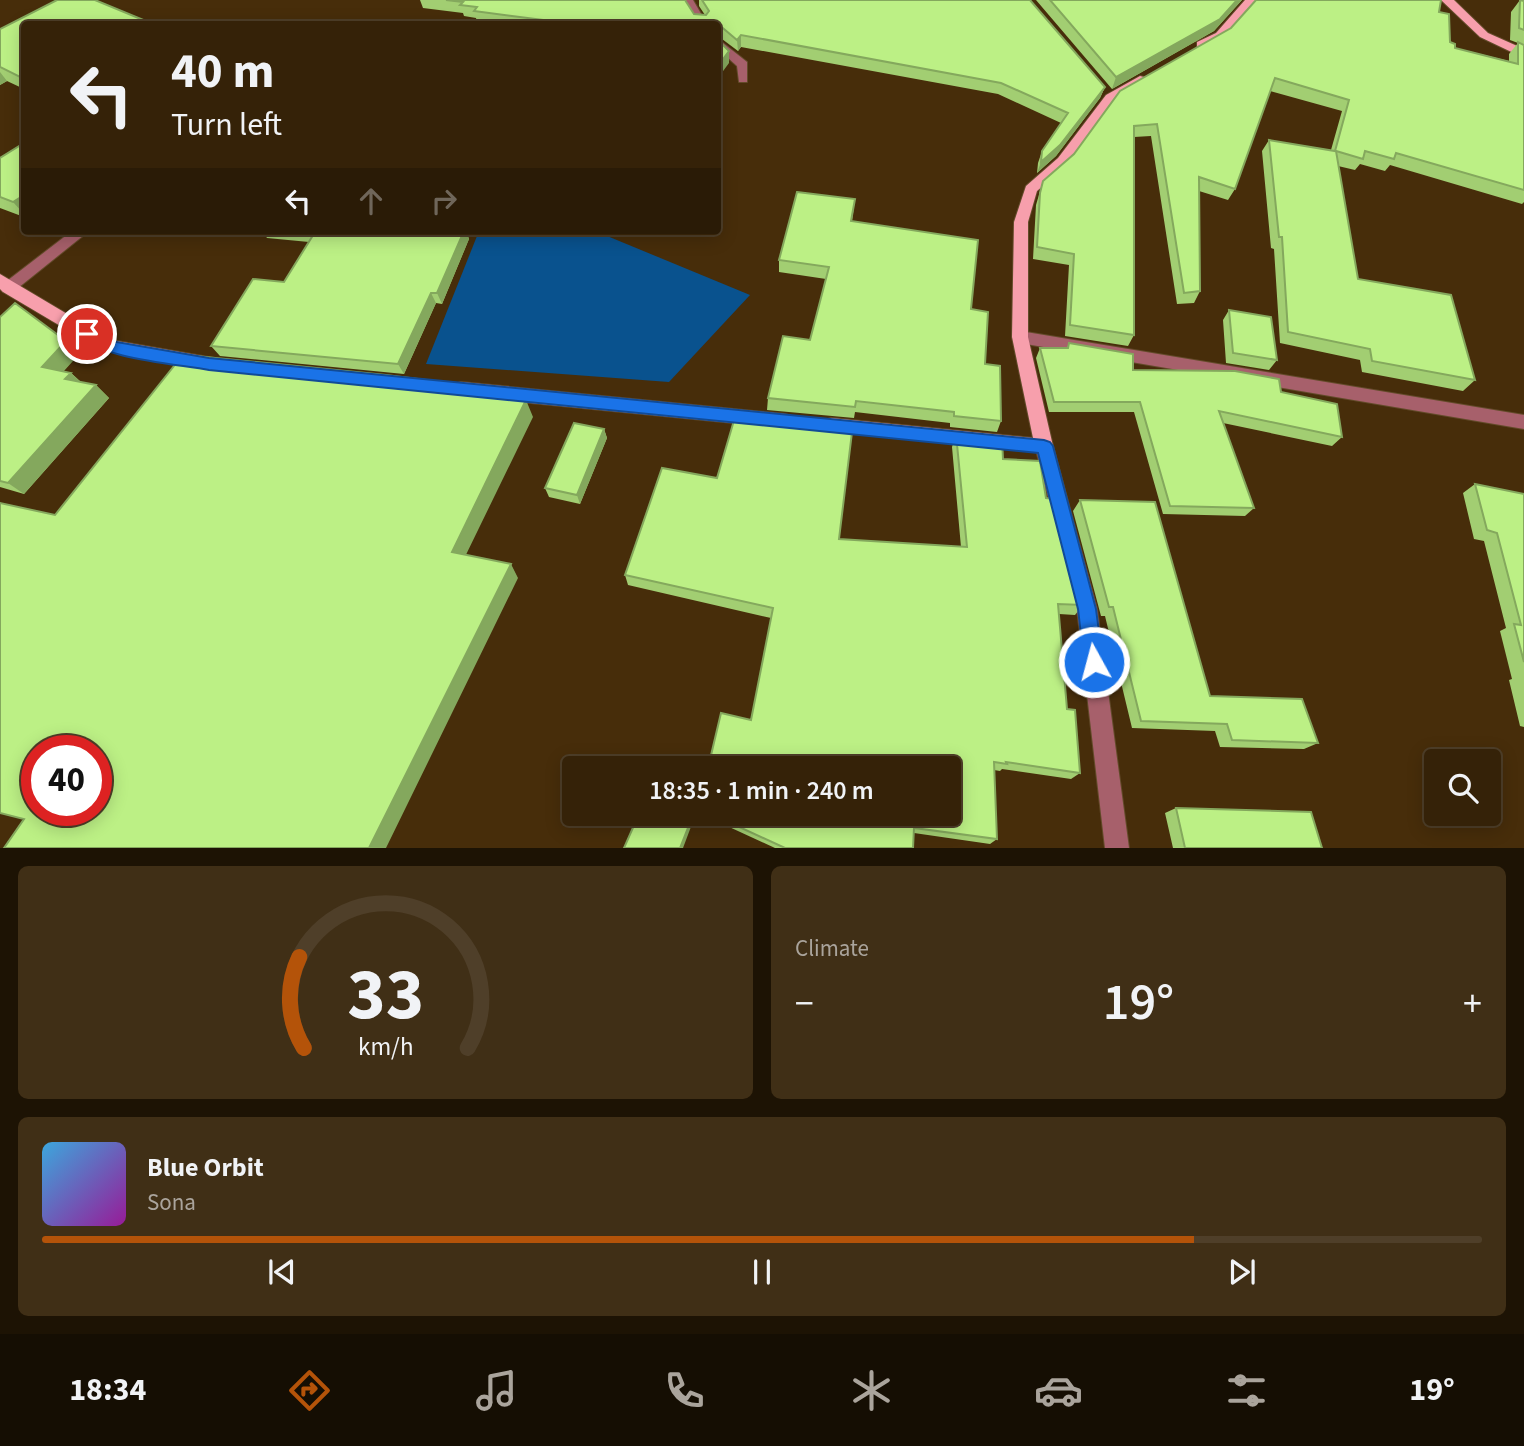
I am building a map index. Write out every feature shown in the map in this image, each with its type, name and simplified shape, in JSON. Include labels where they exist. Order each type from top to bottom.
[{"type":"main road","points":[[1187,54],[1220,35],[1251,0]]},
{"type":"main road","points":[[1447,0],[1484,35],[1524,54]]},
{"type":"main road","points":[[446,387],[1044,446],[1020,337],[1021,222],[1031,188],[1063,161],[1106,93],[1154,72]]},
{"type":"main road","points":[[4,284],[107,346],[237,366]]},
{"type":"street","points":[[687,0],[700,21]]},
{"type":"street","points":[[721,46],[743,65],[743,79]]},
{"type":"street","points":[[4,284],[76,235]]},
{"type":"street","points":[[1020,337],[1524,422]]},
{"type":"street","points":[[1044,446],[1087,609],[1117,848]]},
{"type":"water","points":[[477,235],[605,235],[750,295],[669,382],[426,364]]},
{"type":"building","points":[[57,0],[95,0],[146,21],[21,21],[21,78],[0,67],[0,29]]},
{"type":"building","points":[[446,0],[685,0],[694,14],[706,15],[709,11],[702,0],[1030,0],[1105,87],[1060,145],[1041,162],[1042,151],[1068,113],[1001,83],[741,35],[737,40],[721,27],[721,21],[552,21],[474,11],[477,7],[460,5],[463,2]]},
{"type":"building","points":[[1050,0],[1237,0],[1220,19],[1116,77]]},
{"type":"building","points":[[1256,0],[1441,0],[1439,12],[1449,14],[1450,42],[1455,44],[1455,48],[1518,64],[1518,42],[1524,45],[1524,190],[1396,153],[1394,159],[1365,151],[1363,159],[1336,151],[1358,279],[1451,295],[1475,380],[1372,361],[1370,349],[1288,332],[1282,237],[1279,237],[1269,140],[1335,151],[1349,100],[1275,78],[1235,189],[1199,177],[1200,291],[1184,293],[1157,124],[1134,126],[1134,335],[1070,325],[1074,254],[1037,247],[1043,181],[1074,154],[1120,91],[1231,28]]},
{"type":"building","points":[[1520,0],[1524,1],[1524,30],[1519,28]]},
{"type":"building","points":[[721,43],[729,51],[721,62]]},
{"type":"building","points":[[21,145],[21,197],[13,202],[0,197],[0,158]]},
{"type":"building","points":[[797,192],[855,199],[851,221],[978,240],[971,309],[988,312],[985,364],[1000,366],[1001,421],[954,416],[954,412],[856,401],[855,407],[768,398],[783,336],[810,340],[829,267],[779,260]]},
{"type":"building","points":[[313,235],[462,235],[437,293],[431,293],[398,364],[211,346],[253,279],[284,282]]},
{"type":"building","points":[[15,303],[66,341],[42,367],[71,373],[65,379],[96,385],[8,483],[0,481],[0,317]]},
{"type":"building","points":[[1229,310],[1271,317],[1277,360],[1233,353]]},
{"type":"building","points":[[1069,343],[1133,354],[1133,370],[1235,371],[1279,379],[1281,392],[1337,404],[1342,437],[1219,411],[1254,508],[1170,506],[1140,402],[1054,402],[1040,348],[1068,348]]},
{"type":"building","points":[[195,356],[386,375],[450,383],[526,400],[452,552],[511,564],[369,848],[4,848],[21,823],[21,826],[112,826],[112,735],[21,735],[21,818],[0,813],[0,503],[55,515],[178,361],[190,363]]},
{"type":"building","points":[[763,415],[853,424],[839,539],[967,547],[956,434],[1002,439],[1003,459],[1040,461],[1046,498],[1056,499],[1083,605],[1058,604],[1067,709],[1075,710],[1080,773],[994,762],[997,839],[914,828],[913,848],[785,848],[737,826],[961,826],[961,756],[711,756],[721,713],[751,720],[773,608],[625,575],[662,468],[717,478],[735,417],[761,421]]},
{"type":"building","points":[[574,423],[604,429],[577,495],[545,488]]},
{"type":"building","points":[[1475,484],[1524,494],[1524,662],[1514,624],[1521,625],[1497,533],[1487,530]]},
{"type":"building","points":[[1080,500],[1155,502],[1210,696],[1302,699],[1318,743],[1232,740],[1227,724],[1141,721],[1113,607],[1109,607]]},
{"type":"building","points":[[1176,808],[1311,812],[1322,848],[1185,848]]},
{"type":"building","points":[[634,826],[689,826],[680,848],[624,848]]},
{"type":"route","points":[[87,334],[107,346],[209,364],[1044,446],[1087,609],[1094,662]]}]
